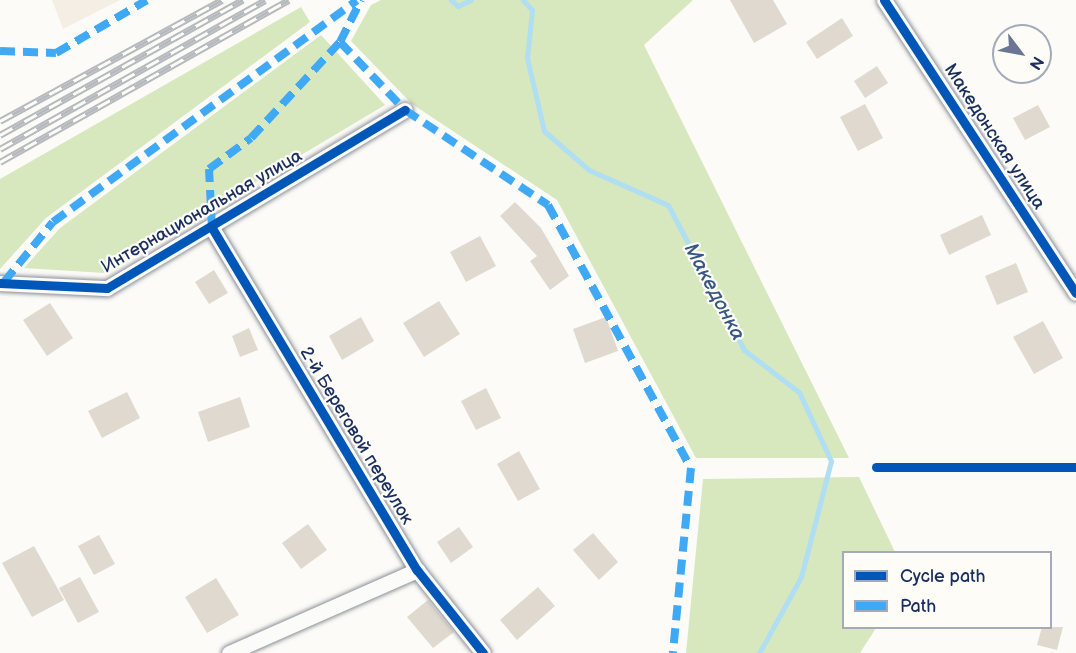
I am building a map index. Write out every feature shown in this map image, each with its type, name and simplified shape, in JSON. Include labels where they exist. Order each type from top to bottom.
[{"type":"street","name":"Македонская улица","points":[[884,0],[1076,293]]},
{"type":"street","name":"Интернациональная улица","points":[[0,283],[107,288],[212,228],[405,110]]},
{"type":"street","name":"2-й Береговой переулок","points":[[212,228],[417,570],[483,653]]},
{"type":"street","points":[[229,653],[417,570]]},
{"type":"shaded area","points":[[52,0],[120,0],[63,29]]},
{"type":"green space","points":[[381,0],[693,0],[644,45],[849,458],[696,458],[557,200],[412,104],[351,41],[371,5]]},
{"type":"green space","points":[[301,7],[310,22],[46,218],[0,269],[0,179]]},
{"type":"green space","points":[[321,35],[385,105],[104,273],[24,268],[60,228]]},
{"type":"green space","points":[[859,477],[895,551],[842,551],[842,629],[875,629],[860,653],[686,653],[703,479]]},
{"type":"building","points":[[730,0],[773,0],[787,24],[754,43]]},
{"type":"building","points":[[842,18],[853,36],[817,59],[806,42]]},
{"type":"building","points":[[877,66],[888,83],[865,98],[854,81]]},
{"type":"building","points":[[865,104],[883,138],[858,151],[840,117]]},
{"type":"building","points":[[1038,105],[1050,127],[1025,140],[1013,118]]},
{"type":"building","points":[[515,202],[541,228],[569,276],[550,290],[530,261],[537,256],[500,216]]},
{"type":"building","points":[[982,215],[991,235],[949,255],[940,235]]},
{"type":"building","points":[[480,236],[496,266],[466,282],[450,252]]},
{"type":"building","points":[[1016,263],[1028,292],[997,305],[985,276]]},
{"type":"building","points":[[214,270],[228,293],[209,304],[195,282]]},
{"type":"building","points":[[439,301],[460,334],[424,357],[403,323]]},
{"type":"building","points":[[50,303],[73,338],[47,356],[23,320]]},
{"type":"building","points":[[361,317],[374,341],[342,360],[329,336]]},
{"type":"building","points":[[606,317],[618,351],[585,363],[573,329]]},
{"type":"building","points":[[1043,321],[1063,358],[1034,374],[1013,337]]},
{"type":"building","points":[[249,328],[258,350],[240,357],[232,336]]},
{"type":"building","points":[[486,388],[501,418],[476,430],[461,401]]},
{"type":"building","points":[[127,392],[140,418],[102,438],[88,411]]},
{"type":"building","points":[[240,397],[250,427],[208,442],[198,412]]},
{"type":"building","points":[[519,451],[540,489],[518,501],[497,464]]},
{"type":"building","points":[[308,524],[327,550],[301,569],[282,543]]},
{"type":"building","points":[[459,527],[473,547],[451,563],[437,542]]},
{"type":"building","points":[[593,533],[618,562],[599,580],[573,550]]},
{"type":"building","points":[[99,535],[115,564],[94,575],[78,546]]},
{"type":"building","points":[[34,546],[64,600],[32,617],[2,563]]},
{"type":"building","points":[[80,577],[99,612],[78,623],[59,588]]},
{"type":"building","points":[[216,578],[239,615],[207,633],[185,597]]},
{"type":"building","points":[[538,587],[555,606],[517,640],[500,620]]},
{"type":"building","points":[[428,600],[454,632],[433,648],[407,617]]},
{"type":"building","points":[[1063,627],[1057,650],[1037,645],[1041,629]]},
{"type":"waterway","name":"Македонка","points":[[451,0],[458,6],[471,0]]},
{"type":"waterway","name":"Македонка","points":[[523,0],[532,10],[527,58],[544,131],[589,170],[668,205],[744,350],[799,392],[831,461],[801,577],[759,653]]},
{"type":"railway","points":[[0,121],[222,0]]},
{"type":"railway","points":[[0,135],[243,0]]},
{"type":"railway","points":[[0,149],[265,0]]},
{"type":"railway","points":[[0,162],[289,0]]},
{"type":"marked path","points":[[0,51],[56,53],[147,0]]},
{"type":"marked path","points":[[4,282],[53,222],[357,0]]},
{"type":"marked path","points":[[212,228],[209,169],[251,138],[340,42],[361,0]]},
{"type":"marked path","points":[[340,42],[405,110],[548,205],[691,468],[673,653]]},
{"type":"cycle path","points":[[884,0],[1076,293]]},
{"type":"cycle path","points":[[0,283],[107,288],[405,110]]},
{"type":"cycle path","points":[[212,228],[417,570],[483,653]]},
{"type":"cycle path","points":[[876,467],[1076,467]]}]
